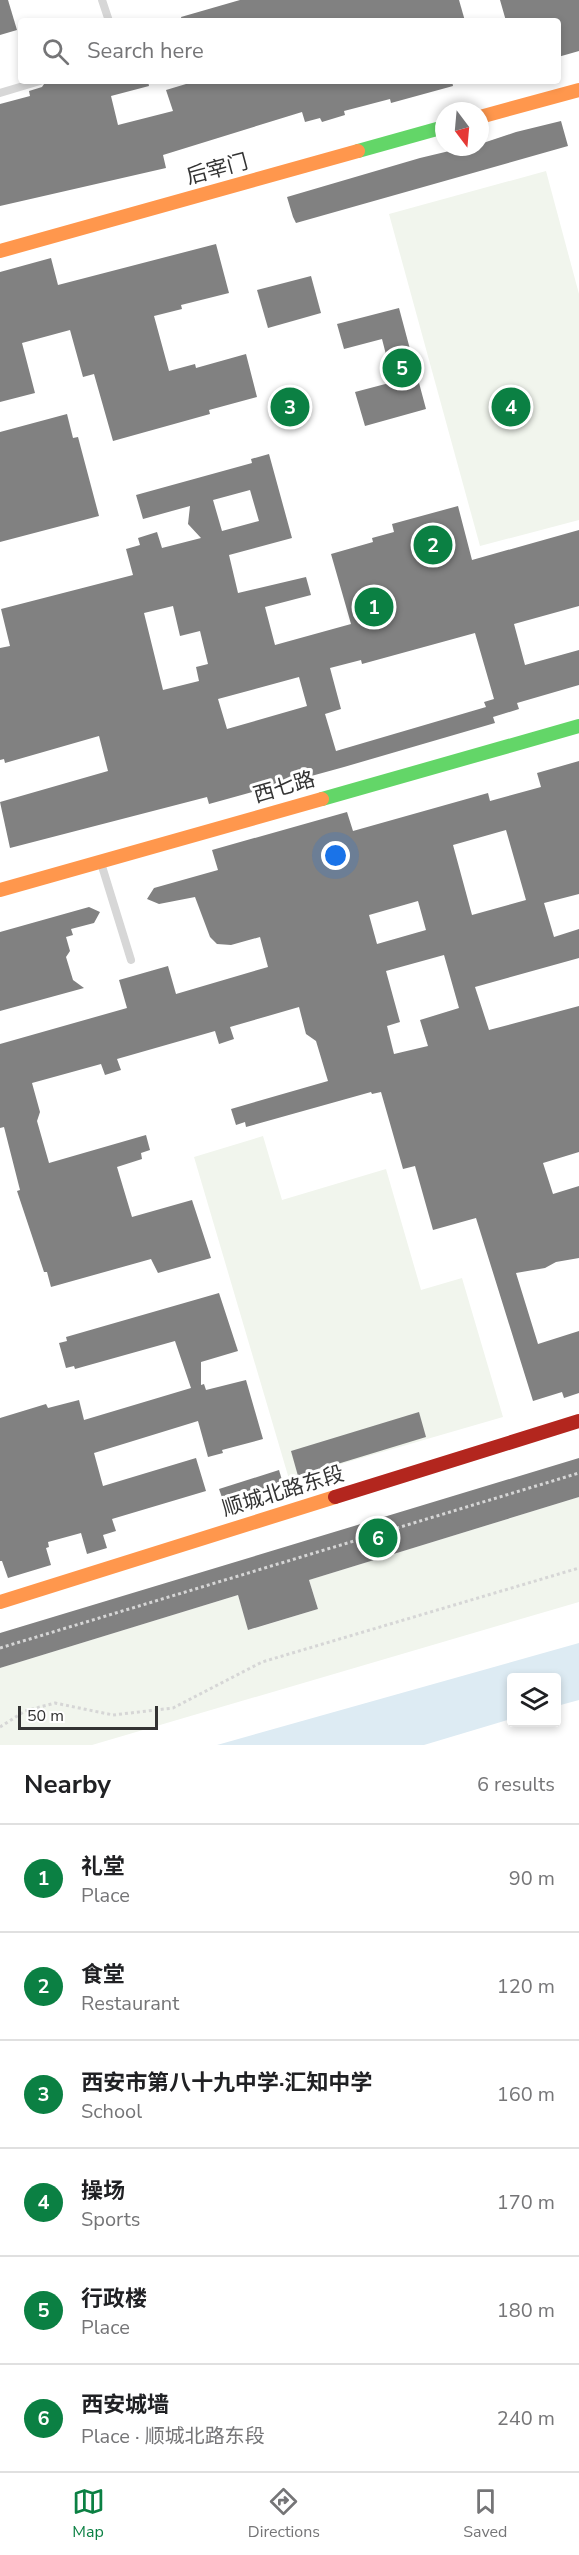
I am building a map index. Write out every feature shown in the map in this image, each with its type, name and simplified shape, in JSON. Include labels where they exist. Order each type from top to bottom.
[{"type":"street","points":[[489,115],[579,90]]},
{"type":"street","name":"后宰门","points":[[0,250],[435,130]]},
{"type":"street","name":"西七路","points":[[0,890],[579,726]]},
{"type":"street","name":"顺城北路东段","points":[[0,1602],[579,1421]]},
{"type":"lane","points":[[102,0],[108,18]]},
{"type":"lane","points":[[0,93],[30,84]]},
{"type":"lane","points":[[100,860],[131,960]]},
{"type":"path","points":[[0,1648],[579,1473]]},
{"type":"path","points":[[0,1727],[26,1711],[55,1703],[113,1715],[172,1708],[262,1662],[579,1568]]},
{"type":"shaded area","points":[[546,171],[579,294],[579,520],[480,546],[389,214]]},
{"type":"shaded area","points":[[263,1136],[282,1200],[386,1169],[421,1290],[462,1278],[503,1417],[289,1479],[194,1157]]},
{"type":"shaded area","points":[[579,1497],[579,1602],[92,1745],[0,1745],[0,1668],[238,1595],[249,1630],[318,1609],[309,1580]]},
{"type":"shaded area","points":[[579,1643],[579,1700],[561,1705],[561,1673],[507,1673],[507,1720],[424,1745],[217,1745]]},
{"type":"building","points":[[0,0],[8,0],[17,30],[0,35]]},
{"type":"building","points":[[240,0],[459,0],[464,18],[181,18]]},
{"type":"building","points":[[500,0],[579,0],[579,51],[561,56],[561,18],[505,18]]},
{"type":"building","points":[[44,84],[149,84],[149,86],[111,96],[118,125],[173,111],[166,90],[186,84],[453,84],[453,86],[391,103],[390,99],[344,111],[345,115],[322,122],[320,118],[305,122],[302,112],[163,155],[166,168],[0,206],[0,104],[30,96],[29,91],[42,87]]},
{"type":"building","points":[[561,121],[568,146],[296,223],[293,217],[287,197],[435,154],[489,156],[489,141]]},
{"type":"building","points":[[216,244],[229,293],[181,305],[182,309],[154,316],[169,371],[195,364],[196,368],[246,354],[257,397],[209,410],[210,414],[113,441],[94,374],[83,377],[70,330],[22,343],[35,393],[0,402],[0,272],[51,258],[58,285]]},
{"type":"building","points":[[311,276],[321,313],[268,328],[257,290]]},
{"type":"building","points":[[399,308],[426,409],[365,426],[355,392],[393,382],[382,339],[344,349],[337,324]]},
{"type":"building","points":[[67,414],[73,438],[78,437],[99,516],[0,542],[0,432]]},
{"type":"building","points":[[269,454],[292,538],[229,555],[238,593],[306,577],[311,595],[265,607],[275,645],[351,624],[331,554],[373,542],[372,538],[394,532],[392,524],[458,506],[472,560],[579,530],[579,606],[514,624],[525,665],[579,650],[579,685],[517,703],[519,709],[493,717],[495,723],[344,767],[209,804],[207,797],[10,848],[0,802],[108,771],[99,736],[5,763],[4,759],[0,760],[0,648],[10,646],[1,609],[133,575],[126,549],[140,545],[138,538],[157,532],[162,548],[201,538],[188,524],[190,506],[143,519],[136,495],[252,463],[251,459]],"holes":[[[250,490],[259,521],[222,531],[213,500]],[[173,606],[180,636],[200,631],[208,664],[196,667],[199,681],[163,690],[144,613]],[[475,633],[494,699],[484,702],[486,707],[336,751],[325,714],[341,709],[330,668],[361,660],[362,664]],[[299,677],[307,706],[227,729],[218,699]]]},
{"type":"building","points":[[579,761],[579,894],[544,903],[554,937],[579,929],[579,958],[475,987],[489,1030],[579,1006],[579,1152],[543,1163],[553,1194],[579,1186],[579,1258],[556,1262],[545,1268],[516,1273],[538,1344],[579,1331],[579,1393],[564,1398],[562,1392],[533,1401],[476,1218],[433,1230],[415,1166],[403,1169],[381,1092],[372,1094],[371,1092],[246,1127],[245,1122],[236,1125],[231,1109],[328,1081],[316,1041],[306,1034],[299,1007],[230,1027],[234,1039],[219,1044],[215,1031],[117,1059],[121,1070],[105,1075],[101,1064],[32,1083],[40,1112],[37,1121],[49,1163],[146,1135],[150,1150],[141,1153],[142,1159],[117,1167],[132,1217],[192,1200],[211,1258],[158,1273],[151,1259],[51,1287],[17,1191],[20,1190],[4,1127],[0,1128],[0,1044],[127,1008],[119,980],[168,966],[176,994],[268,967],[260,937],[231,945],[217,944],[210,937],[195,897],[159,904],[147,899],[154,888],[218,870],[212,850],[347,812],[353,831],[488,793],[490,801],[541,787],[537,773]],"holes":[[[506,830],[526,900],[472,915],[453,845]],[[418,901],[426,930],[377,944],[369,915]],[[444,955],[459,1008],[420,1020],[428,1046],[394,1054],[387,1026],[400,1022],[386,971]]]},
{"type":"building","points":[[89,907],[100,912],[94,923],[71,929],[73,935],[66,937],[70,951],[66,957],[73,980],[84,988],[0,1011],[0,932]]},
{"type":"building","points":[[219,1293],[238,1351],[201,1362],[201,1385],[204,1384],[206,1390],[246,1380],[263,1439],[222,1450],[223,1453],[208,1457],[198,1421],[94,1453],[103,1486],[196,1458],[206,1491],[112,1519],[116,1531],[103,1535],[107,1548],[87,1554],[81,1533],[48,1542],[49,1547],[46,1548],[51,1565],[8,1578],[2,1561],[0,1561],[0,1418],[46,1404],[48,1408],[79,1400],[84,1420],[191,1388],[175,1341],[75,1369],[74,1366],[66,1368],[59,1343],[67,1341],[66,1337]]},
{"type":"building","points":[[419,1412],[426,1437],[298,1476],[291,1451]]},
{"type":"building","points":[[579,1458],[579,1497],[309,1580],[318,1609],[248,1630],[238,1595],[0,1668],[0,1633]]},
{"type":"building","points":[[279,1470],[284,1487],[225,1506],[219,1489]]},
{"type":"traffic: fast","points":[[358,151],[435,130]]},
{"type":"traffic: fast","points":[[322,799],[579,726]]},
{"type":"traffic: slow","points":[[489,115],[579,90]]},
{"type":"traffic: slow","points":[[0,251],[358,151]]},
{"type":"traffic: slow","points":[[0,890],[322,799]]},
{"type":"traffic: slow","points":[[0,1602],[335,1497]]},
{"type":"traffic: jam","points":[[335,1497],[579,1421]]},
{"type":"place","name":"行政楼","points":[[402,368]]},
{"type":"place","name":"西安市第八十九中学·汇知中学","points":[[290,407]]},
{"type":"place","name":"操场","points":[[511,407]]},
{"type":"place","name":"食堂","points":[[433,545]]},
{"type":"place","name":"礼堂","points":[[374,607]]},
{"type":"place","name":"西安城墙","points":[[378,1538]]}]
